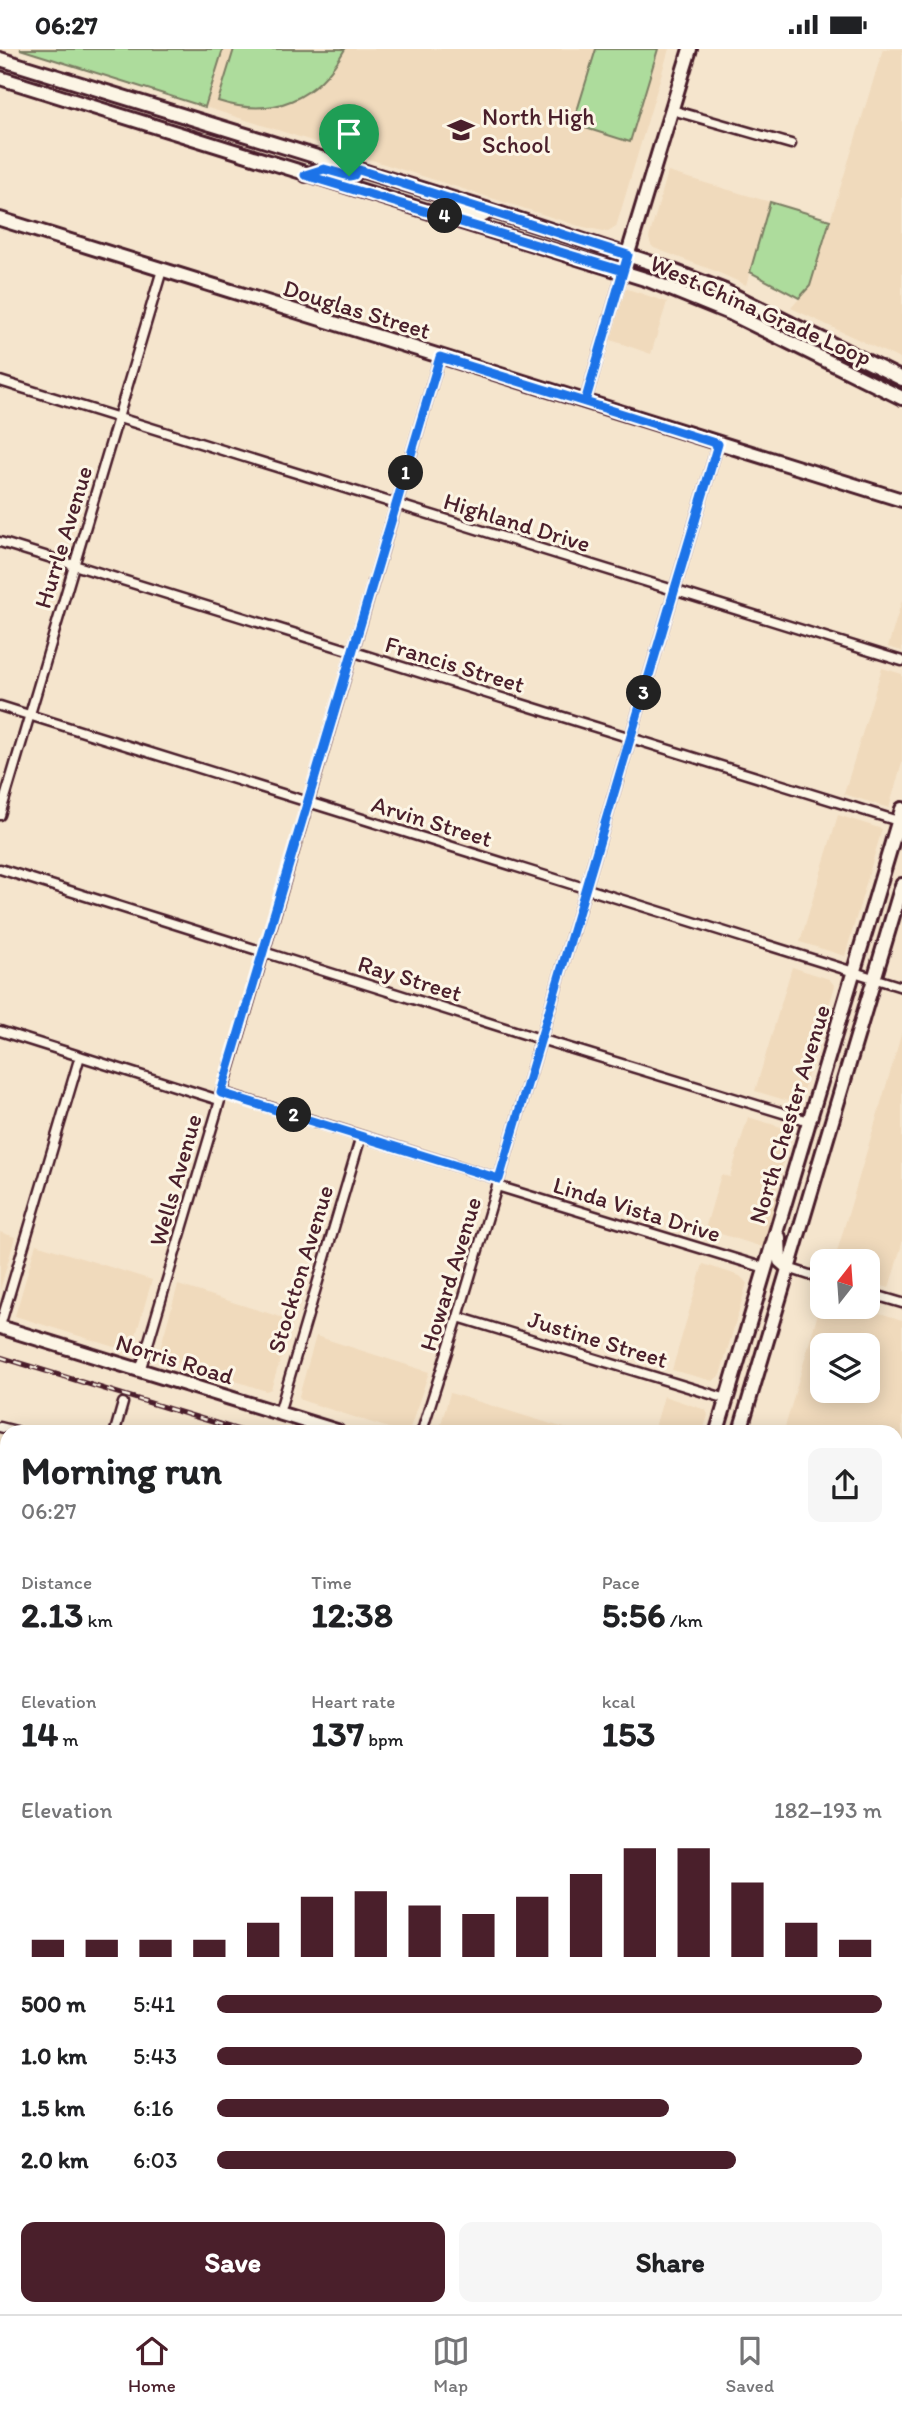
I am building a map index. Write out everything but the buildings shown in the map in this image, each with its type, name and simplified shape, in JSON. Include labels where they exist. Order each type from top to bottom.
[{"type":"main road","points":[[623,271],[690,49]]},
{"type":"main road","name":"West China Grade Loop","points":[[0,59],[628,255],[725,291],[902,379]]},
{"type":"main road","name":"West China Grade Loop","points":[[0,78],[305,175],[623,271],[697,298],[902,398]]},
{"type":"main road","points":[[305,175],[324,169],[349,176],[354,175],[356,169]]},
{"type":"main road","points":[[441,215],[458,211],[479,217],[484,215],[486,209]]},
{"type":"main road","name":"Douglas Street","points":[[0,219],[902,500]]},
{"type":"main road","points":[[779,337],[788,322]]},
{"type":"main road","name":"North Chester Avenue","points":[[719,1425],[900,815]]},
{"type":"main road","name":"North Chester Avenue","points":[[742,1425],[902,885]]},
{"type":"main road","points":[[778,1226],[780,1261],[788,1268]]},
{"type":"main road","name":"Norris Road","points":[[0,1327],[318,1425]]},
{"type":"street","points":[[672,110],[791,144]]},
{"type":"street","name":"Hurrle Avenue","points":[[0,815],[162,270]]},
{"type":"street","points":[[585,402],[623,271]]},
{"type":"street","name":"Wells Avenue","points":[[140,1371],[440,357]]},
{"type":"street","name":"Highland Drive","points":[[0,381],[902,661]]},
{"type":"street","name":"Howard Avenue","points":[[424,1425],[718,444]]},
{"type":"street","name":"Francis Street","points":[[0,542],[630,739],[900,815]]},
{"type":"street","name":"Arvin Street","points":[[0,706],[902,987]]},
{"type":"street","name":"Ray Street","points":[[0,869],[809,1121]]},
{"type":"street","name":"Linda Vista Drive","points":[[0,1031],[361,1136],[498,1183],[765,1268]]},
{"type":"street","points":[[0,1327],[80,1056]]},
{"type":"street","name":"Stockton Avenue","points":[[279,1413],[361,1136]]},
{"type":"street","points":[[788,1268],[810,1275]]},
{"type":"street","points":[[880,1297],[902,1303]]},
{"type":"street","name":"Justine Street","points":[[458,1317],[726,1399]]},
{"type":"street","points":[[117,1425],[123,1403]]},
{"type":"shaded area","name":"North High School","points":[[223,49],[669,49],[616,227],[608,232],[579,226],[205,107]]},
{"type":"shaded area","points":[[883,49],[902,49],[902,360],[791,308],[810,286]]},
{"type":"shaded area","points":[[668,172],[770,202],[746,285],[651,245],[649,238]]},
{"type":"shaded area","points":[[622,287],[667,302],[651,354],[608,339]]},
{"type":"shaded area","points":[[902,600],[902,651],[888,647]]},
{"type":"shaded area","points":[[882,668],[902,674],[902,763],[889,808],[844,794]]},
{"type":"shaded area","points":[[838,815],[882,829],[845,956],[800,942]]},
{"type":"shaded area","points":[[792,967],[829,979],[835,986],[800,1100],[795,1103],[755,1091]]},
{"type":"shaded area","points":[[902,1032],[902,1244],[889,1288],[880,1285],[880,1249],[838,1249]]},
{"type":"shaded area","points":[[748,1117],[784,1128],[790,1136],[775,1191],[785,1194],[769,1249],[705,1229],[721,1175],[730,1177]]},
{"type":"shaded area","points":[[0,1232],[15,1237],[0,1290]]},
{"type":"shaded area","points":[[36,1244],[152,1280],[131,1352],[15,1316]]},
{"type":"shaded area","points":[[703,1264],[740,1276],[747,1283],[720,1375],[713,1381],[672,1370]]},
{"type":"shaded area","points":[[178,1285],[293,1321],[271,1389],[266,1391],[161,1357],[159,1352]]},
{"type":"shaded area","points":[[880,1313],[902,1320],[902,1425],[786,1425],[810,1341],[810,1403],[880,1403],[880,1333],[812,1333],[816,1319],[880,1319]]},
{"type":"shaded area","points":[[316,1336],[429,1372],[411,1425],[379,1425],[301,1400],[299,1396]]},
{"type":"shaded area","points":[[450,1393],[554,1425],[441,1425]]},
{"type":"shaded area","points":[[664,1396],[706,1410],[708,1415],[705,1425],[656,1425]]},
{"type":"green space","points":[[20,49],[223,49],[205,107]]},
{"type":"green space","points":[[234,49],[345,49],[321,81],[307,92],[292,101],[258,107],[218,101]]},
{"type":"green space","points":[[596,49],[658,49],[630,142],[573,124]]},
{"type":"green space","points":[[770,202],[830,220],[810,286],[799,298],[750,272]]},
{"type":"railway","points":[[0,1357],[222,1425]]},
{"type":"place","name":"North High School","points":[[461,130]]},
{"type":"route","points":[[349,176],[324,169],[305,175],[623,271],[585,402],[718,444],[499,1179],[221,1093],[440,357],[585,402],[628,255],[356,169],[354,175],[349,176]]}]
